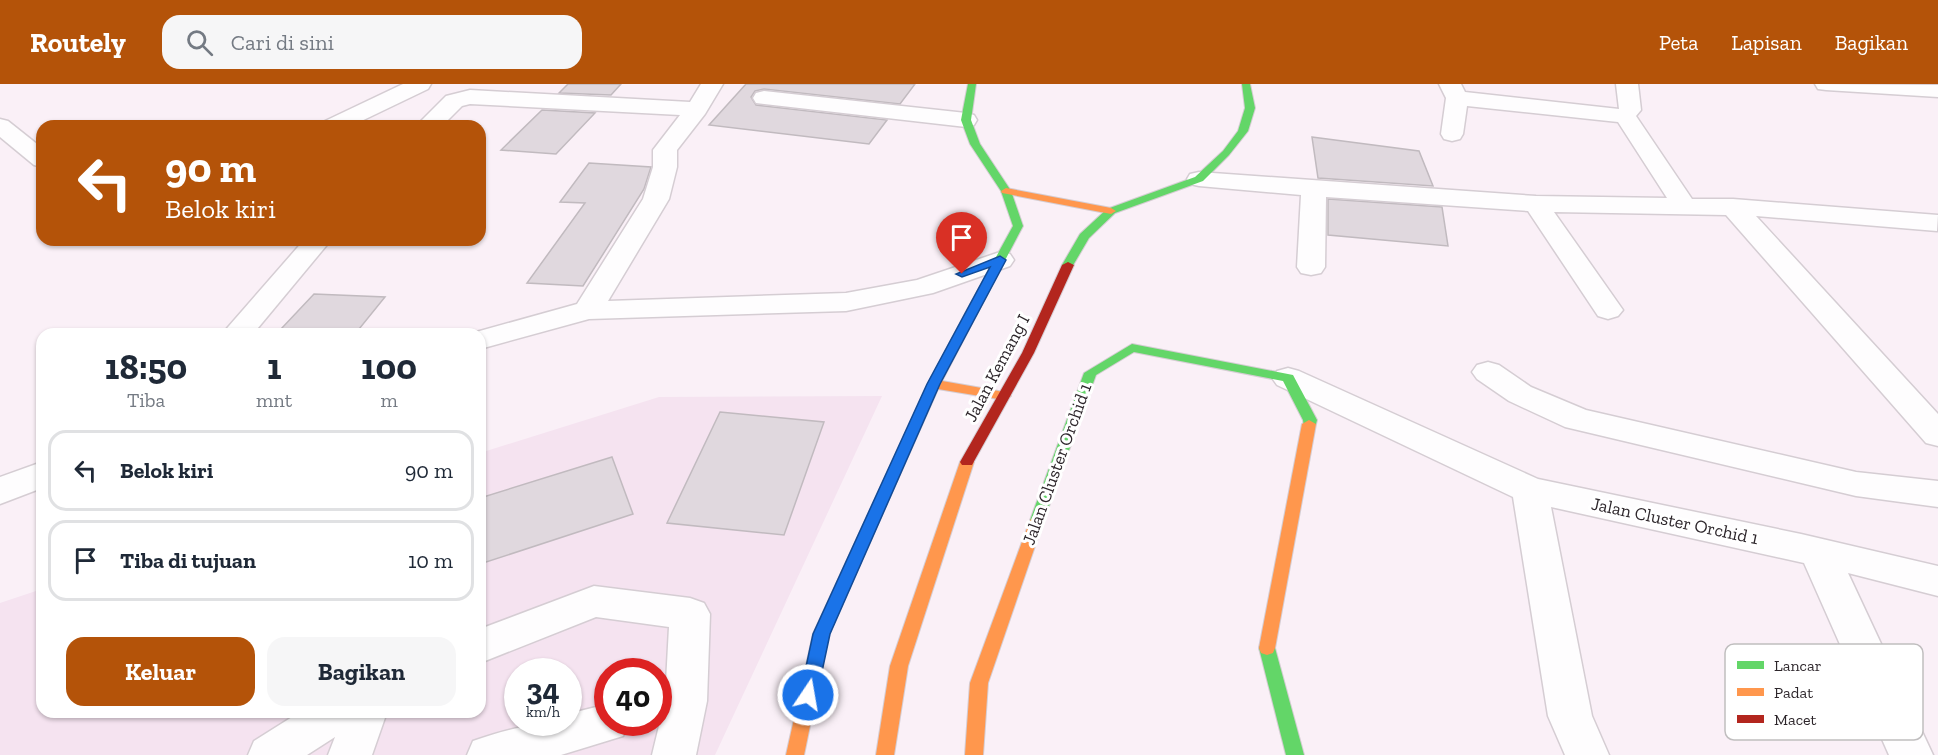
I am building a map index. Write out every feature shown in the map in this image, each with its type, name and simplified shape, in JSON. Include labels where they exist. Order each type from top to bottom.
[{"type":"street","points":[[345,120],[420,84]]},
{"type":"street","points":[[588,310],[656,199],[665,167],[665,150],[697,109],[712,84]]},
{"type":"street","points":[[795,755],[821,634],[934,384],[1018,226],[1006,191],[975,144],[966,120],[972,84]]},
{"type":"street","name":"Jalan Kemang I","points":[[885,755],[903,654],[966,464],[1028,353],[1061,278],[1084,236],[1111,211],[1199,179],[1226,153],[1243,131],[1250,108],[1246,84]]},
{"type":"street","points":[[1625,116],[1630,110],[1627,84]]},
{"type":"street","points":[[1826,84],[1938,91]]},
{"type":"street","points":[[1452,134],[1454,91],[1625,116],[1685,207]]},
{"type":"street","points":[[435,120],[454,100],[470,97],[697,109]]},
{"type":"street","points":[[764,98],[966,120]]},
{"type":"street","points":[[0,126],[36,155]]},
{"type":"street","points":[[1199,179],[1536,204],[1733,207],[1937,223]]},
{"type":"street","points":[[1311,267],[1314,189]]},
{"type":"street","points":[[1006,191],[1111,211]]},
{"type":"street","points":[[1536,204],[1608,310]]},
{"type":"street","points":[[1733,207],[1938,435]]},
{"type":"street","points":[[242,328],[313,246]]},
{"type":"street","points":[[486,338],[588,310],[846,302],[995,270]]},
{"type":"street","name":"Jalan Cluster Orchid 1","points":[[974,755],[979,683],[1090,372],[1132,348],[1288,378],[1530,489],[1938,581]]},
{"type":"street","points":[[1488,372],[1520,394],[1577,419],[1856,484],[1938,494]]},
{"type":"street","points":[[1288,378],[1310,420],[1267,648],[1295,755]]},
{"type":"street","points":[[934,384],[1004,396]]},
{"type":"street","points":[[0,490],[36,476]]},
{"type":"street","points":[[1530,489],[1570,716],[1587,755]]},
{"type":"street","points":[[1819,553],[1860,644]]},
{"type":"street","points":[[486,644],[594,601],[690,614],[672,705],[674,755]]},
{"type":"street","points":[[270,755],[328,718]]},
{"type":"street","points":[[350,755],[364,718]]},
{"type":"street","points":[[489,755],[540,748],[594,728]]},
{"type":"street","points":[[1904,740],[1911,755]]},
{"type":"shaded area","points":[[882,396],[715,755],[0,755],[0,603],[36,591],[36,718],[486,718],[486,451],[659,397]]},
{"type":"building","points":[[568,84],[621,84],[611,95],[559,93]]},
{"type":"building","points":[[746,84],[915,84],[900,104],[764,89],[755,91],[751,97],[756,105],[887,120],[869,144],[709,125]]},
{"type":"building","points":[[542,110],[595,113],[556,154],[501,150]]},
{"type":"building","points":[[1312,137],[1419,151],[1433,186],[1318,178]]},
{"type":"building","points":[[589,163],[651,167],[644,189],[583,286],[527,283],[585,203],[560,202]]},
{"type":"building","points":[[1328,199],[1442,207],[1448,246],[1328,235]]},
{"type":"building","points":[[314,294],[385,297],[360,328],[282,328]]},
{"type":"building","points":[[720,412],[824,422],[784,535],[667,523]]},
{"type":"building","points":[[612,457],[633,514],[486,562],[486,496]]},
{"type":"traffic: fast","points":[[972,84],[966,120],[975,144],[1006,191],[1018,226],[973,310]]},
{"type":"traffic: fast","points":[[1068,265],[1084,236],[1111,211],[1199,179],[1226,153],[1243,131],[1250,108],[1246,84]]},
{"type":"traffic: fast","points":[[1036,523],[1090,373],[1132,348],[1288,378],[1310,420],[1309,424]]},
{"type":"traffic: fast","points":[[1267,648],[1295,755]]},
{"type":"traffic: slow","points":[[1006,191],[1111,211]]},
{"type":"traffic: slow","points":[[795,755],[821,634],[934,384],[973,310]]},
{"type":"traffic: slow","points":[[934,384],[1004,396]]},
{"type":"traffic: slow","points":[[1267,648],[1309,424]]},
{"type":"traffic: slow","points":[[885,755],[899,666],[967,462]]},
{"type":"traffic: slow","points":[[974,755],[979,683],[1036,523]]},
{"type":"traffic: jam","points":[[967,462],[1028,353],[1068,265]]},
{"type":"route","points":[[808,695],[821,634],[934,384],[1000,260],[962,274]]}]
